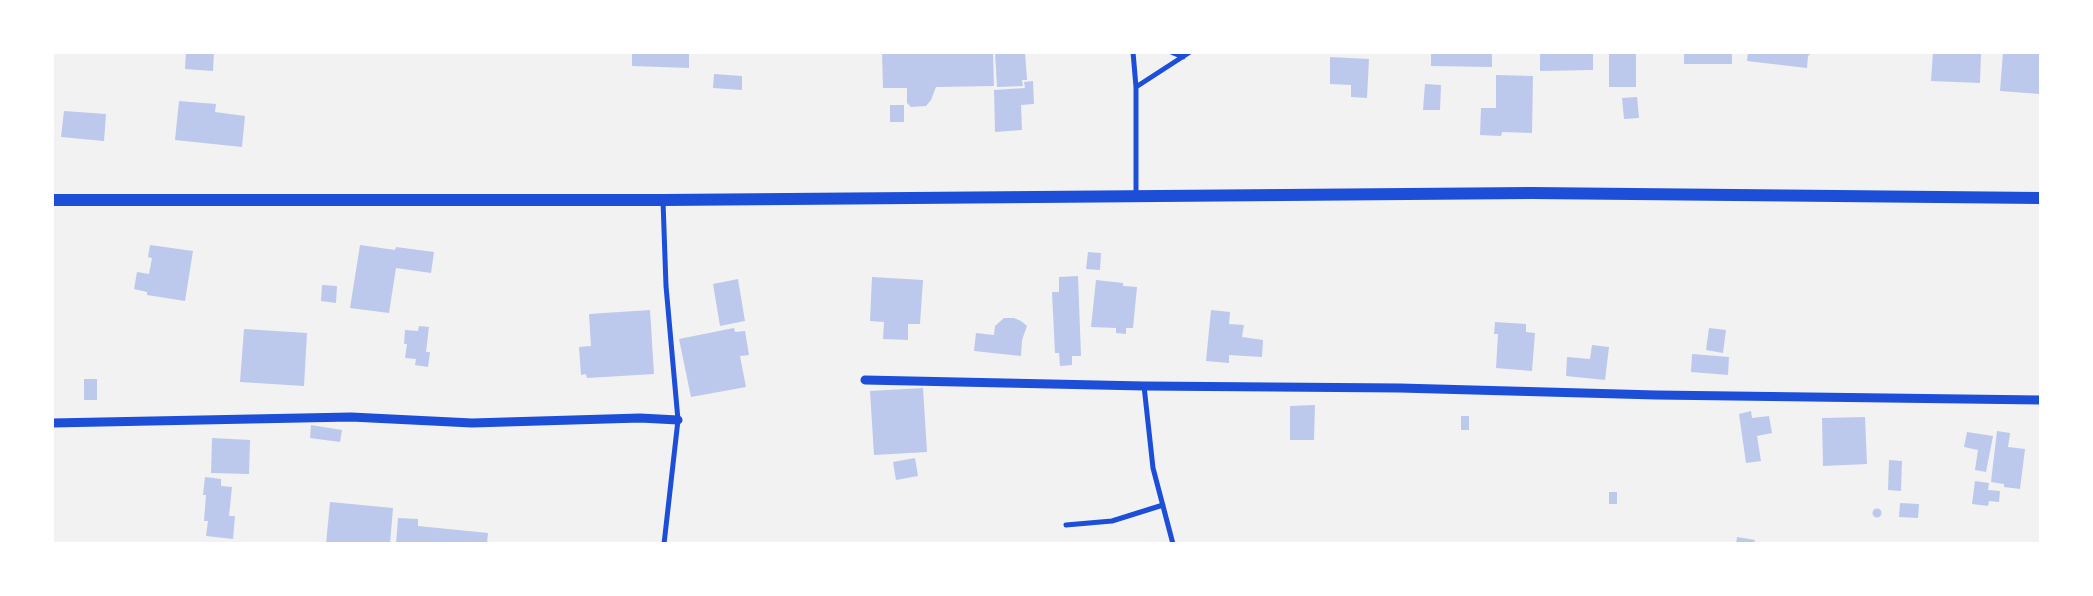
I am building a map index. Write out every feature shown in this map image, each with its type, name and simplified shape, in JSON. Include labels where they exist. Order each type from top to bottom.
[{"type":"main road","points":[[52,200],[663,200],[1531,193],[2040,198]]},
{"type":"street","points":[[1133,52],[1136,87],[1136,197]]},
{"type":"street","points":[[1171,52],[1183,57]]},
{"type":"street","points":[[1136,87],[1190,52]]},
{"type":"street","points":[[663,200],[666,286],[678,420],[664,544]]},
{"type":"street","points":[[865,380],[1144,386],[1400,388],[1656,395],[2040,400]]},
{"type":"street","points":[[1144,386],[1153,468],[1174,544]]},
{"type":"street","points":[[52,423],[351,417],[472,423],[640,418],[678,420]]},
{"type":"street","points":[[1066,525],[1112,521],[1163,505]]},
{"type":"building","points":[[186,52],[214,52],[213,71],[185,69]]},
{"type":"building","points":[[632,52],[689,52],[689,68],[632,66]]},
{"type":"building","points":[[882,52],[993,52],[994,86],[936,87],[931,100],[926,106],[911,107],[907,103],[907,88],[883,88]]},
{"type":"building","points":[[995,52],[1025,52],[1027,80],[1022,80],[1023,86],[997,87]]},
{"type":"building","points":[[1431,52],[1492,52],[1492,67],[1431,66]]},
{"type":"building","points":[[1540,52],[1593,52],[1593,70],[1540,71]]},
{"type":"building","points":[[1684,52],[1732,52],[1732,64],[1684,64]]},
{"type":"building","points":[[1748,52],[1813,52],[1808,56],[1807,68],[1747,61]]},
{"type":"building","points":[[1933,52],[1981,52],[1980,83],[1931,81]]},
{"type":"building","points":[[2003,52],[2040,52],[2040,94],[2000,91]]},
{"type":"building","points":[[1609,54],[1636,54],[1636,87],[1609,87]]},
{"type":"building","points":[[1330,57],[1369,59],[1367,98],[1351,97],[1351,85],[1330,84]]},
{"type":"building","points":[[714,74],[742,76],[742,90],[713,88]]},
{"type":"building","points":[[1496,75],[1533,76],[1532,133],[1502,132],[1501,136],[1480,135],[1481,108],[1496,108]]},
{"type":"building","points":[[1033,81],[1034,104],[1021,105],[1022,130],[995,132],[994,90],[1025,88],[1024,82]]},
{"type":"building","points":[[1425,84],[1441,85],[1440,110],[1423,110]]},
{"type":"building","points":[[1637,97],[1639,118],[1624,119],[1622,98]]},
{"type":"building","points":[[179,101],[216,104],[215,112],[245,116],[242,147],[175,140]]},
{"type":"building","points":[[890,105],[904,105],[904,122],[890,122]]},
{"type":"building","points":[[64,111],[106,114],[104,141],[61,137]]},
{"type":"building","points":[[150,245],[193,251],[185,301],[147,295],[147,292],[134,289],[137,272],[149,274],[152,258],[148,257]]},
{"type":"building","points":[[360,245],[395,250],[396,247],[434,252],[431,273],[396,268],[389,313],[350,308]]},
{"type":"building","points":[[1088,252],[1101,253],[1100,270],[1086,269]]},
{"type":"building","points":[[1078,276],[1081,356],[1072,356],[1072,365],[1060,366],[1059,353],[1055,353],[1052,292],[1059,292],[1059,277]]},
{"type":"building","points":[[872,277],[923,280],[920,324],[908,324],[908,340],[883,339],[884,322],[870,321]]},
{"type":"building","points":[[738,279],[745,321],[720,326],[713,284]]},
{"type":"building","points":[[1096,280],[1123,283],[1123,286],[1137,287],[1133,328],[1126,328],[1126,334],[1116,333],[1116,328],[1091,327]]},
{"type":"building","points":[[322,285],[337,286],[336,303],[321,301]]},
{"type":"building","points":[[650,310],[654,374],[587,378],[586,374],[581,375],[579,347],[591,346],[589,314]]},
{"type":"building","points":[[1211,310],[1230,312],[1229,324],[1244,325],[1242,337],[1263,340],[1262,357],[1229,355],[1229,363],[1206,361]]},
{"type":"building","points":[[1004,318],[1014,318],[1027,326],[1022,340],[1021,356],[974,351],[976,333],[994,335],[995,326]]},
{"type":"building","points":[[1495,322],[1526,324],[1526,332],[1535,333],[1532,371],[1496,368],[1498,334],[1494,334]]},
{"type":"building","points":[[419,326],[429,327],[426,352],[430,352],[428,367],[415,365],[416,359],[405,358],[407,344],[404,344],[405,330],[418,331]]},
{"type":"building","points":[[734,328],[735,332],[745,331],[749,355],[740,356],[746,387],[691,397],[679,339]]},
{"type":"building","points":[[1709,328],[1726,330],[1723,353],[1706,350]]},
{"type":"building","points":[[244,329],[307,333],[304,386],[240,382]]},
{"type":"building","points":[[1592,345],[1609,347],[1605,380],[1566,376],[1567,357],[1590,359]]},
{"type":"building","points":[[1692,354],[1729,357],[1728,375],[1691,372]]},
{"type":"building","points":[[84,379],[97,379],[97,400],[84,400]]},
{"type":"building","points":[[923,388],[927,452],[874,455],[870,391]]},
{"type":"building","points":[[1315,405],[1314,440],[1290,440],[1290,406]]},
{"type":"building","points":[[1751,411],[1752,418],[1769,416],[1772,433],[1757,436],[1761,461],[1746,463],[1739,414]]},
{"type":"building","points":[[1461,416],[1469,416],[1469,430],[1461,430]]},
{"type":"building","points":[[1865,417],[1867,464],[1823,466],[1822,418]]},
{"type":"building","points":[[311,425],[342,430],[340,442],[310,438]]},
{"type":"building","points":[[1997,431],[2010,433],[2008,447],[2025,449],[2020,489],[2004,487],[2004,484],[1991,482]]},
{"type":"building","points":[[1967,432],[1993,436],[1986,472],[1975,470],[1978,450],[1964,447]]},
{"type":"building","points":[[212,438],[250,440],[249,474],[211,473]]},
{"type":"building","points":[[915,458],[918,476],[896,480],[893,462]]},
{"type":"building","points":[[1889,460],[1902,461],[1901,491],[1888,490]]},
{"type":"building","points":[[205,477],[221,479],[221,486],[232,487],[229,516],[235,516],[233,539],[206,536],[208,521],[204,521],[206,495],[203,495]]},
{"type":"building","points":[[1975,481],[1989,483],[1988,490],[2000,491],[1999,502],[1989,501],[1988,506],[1972,504]]},
{"type":"building","points":[[1609,492],[1617,492],[1617,504],[1609,504]]},
{"type":"building","points":[[330,502],[393,508],[390,544],[326,544]]},
{"type":"building","points":[[1900,503],[1919,504],[1918,518],[1899,517]]},
{"type":"building","points":[[1877,508],[1882,513],[1877,518],[1872,513]]},
{"type":"building","points":[[398,518],[418,519],[418,526],[488,533],[487,544],[396,544]]},
{"type":"building","points":[[1737,537],[1755,540],[1754,544],[1736,544]]}]
